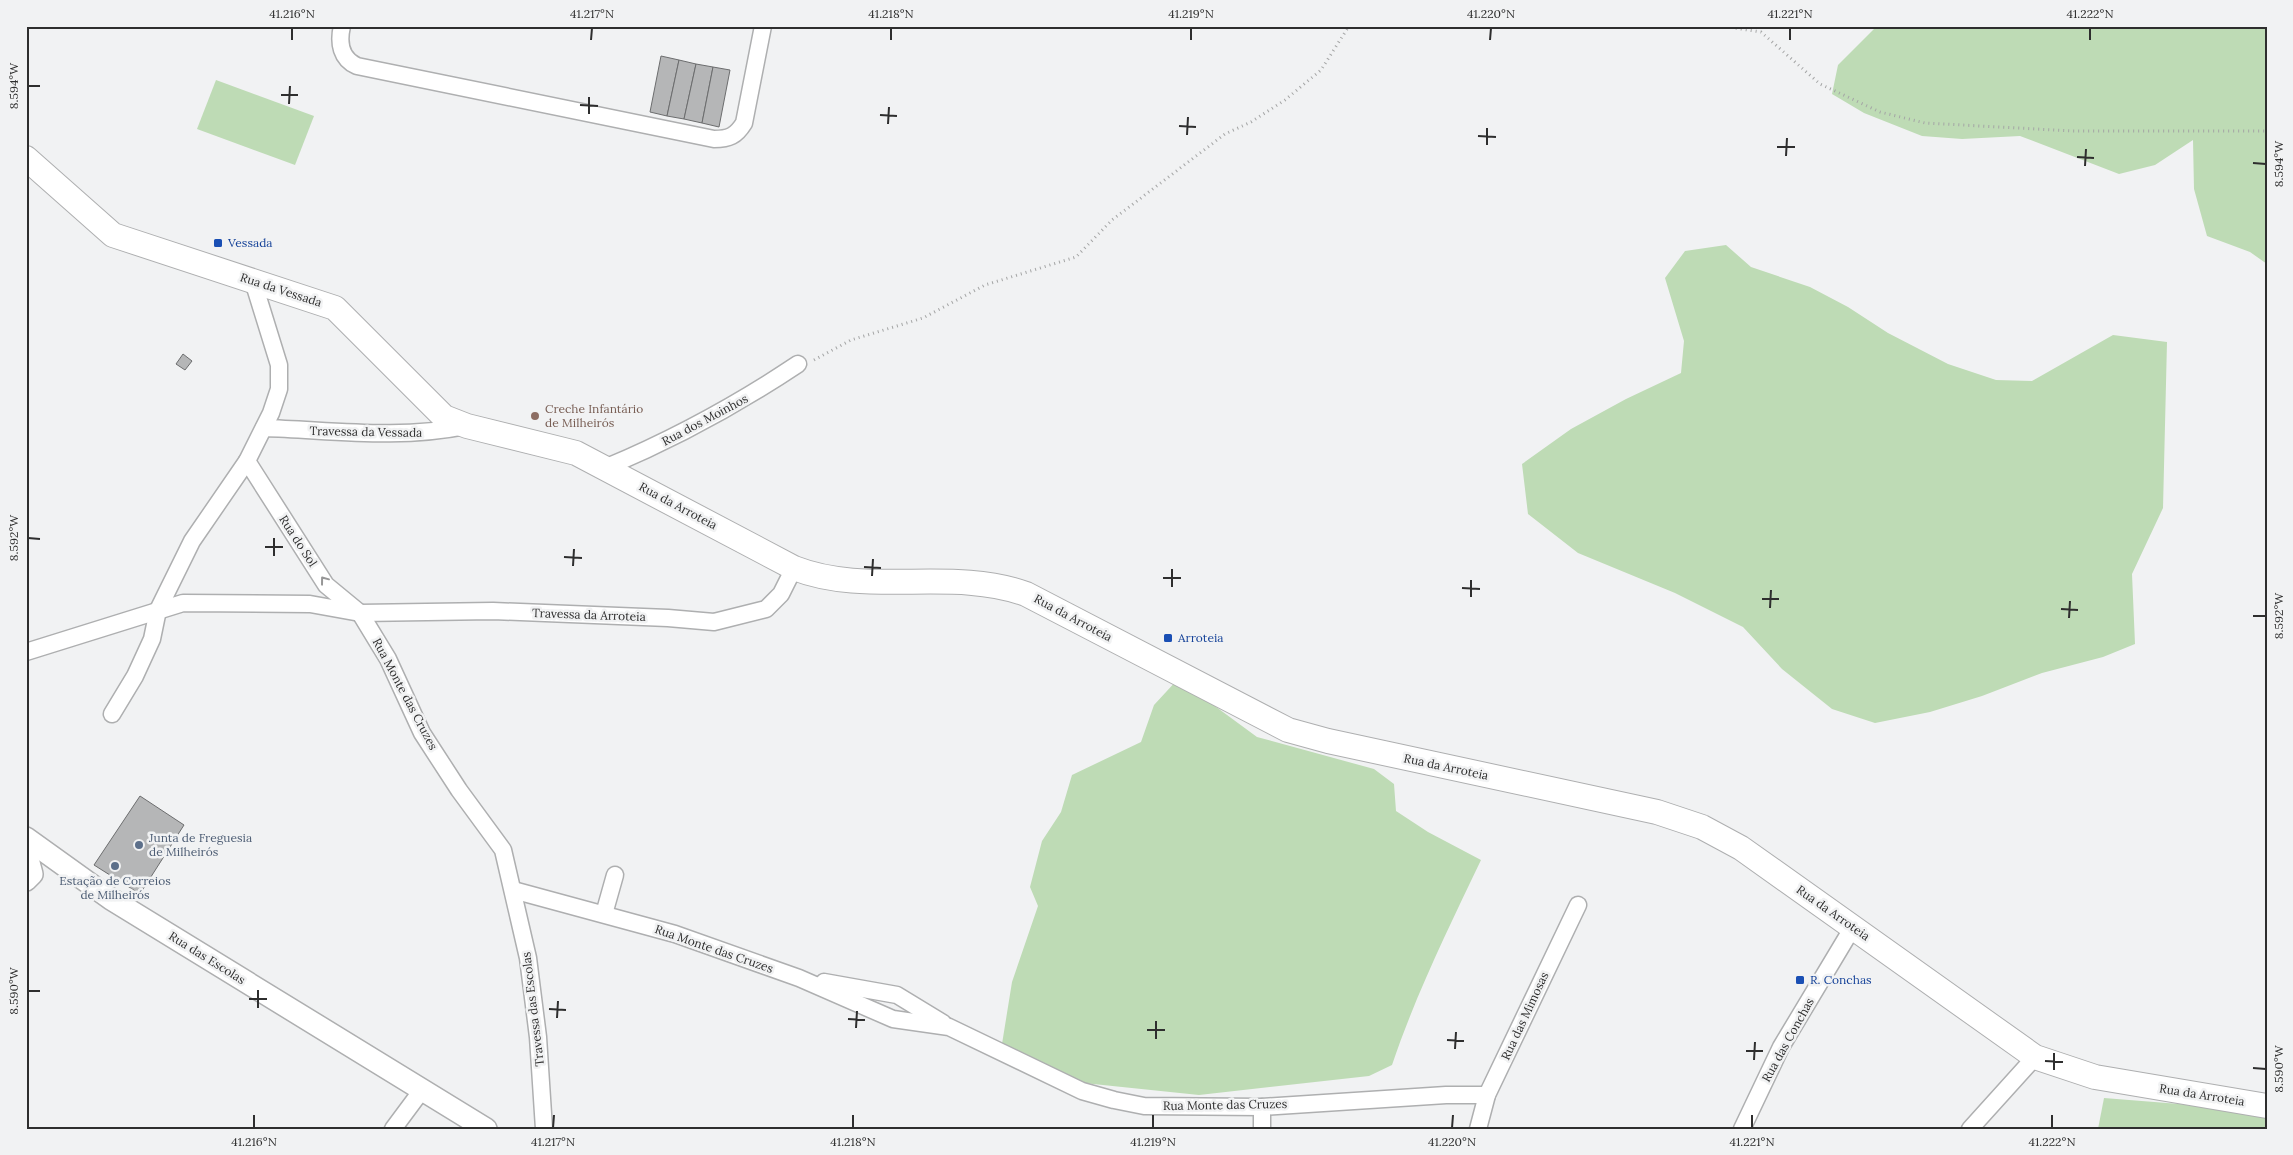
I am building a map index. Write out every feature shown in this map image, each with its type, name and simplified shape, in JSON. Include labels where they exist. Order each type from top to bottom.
[{"type":"main road","name":"Rua da Vessada","points":[[26,158],[112,235],[335,308],[435,410],[449,419],[467,426],[576,453],[607,468]]},
{"type":"main road","name":"Rua da Arroteia","points":[[607,468],[794,568],[810,574],[852,580],[985,583],[1008,587],[1026,594],[1288,730],[1328,741],[1657,812],[1702,827],[1741,848],[2035,1056],[2095,1077],[2267,1106]]},
{"type":"street","points":[[342,26],[343,55],[348,62],[357,66],[720,139],[727,139],[738,134],[744,123],[762,26]]},
{"type":"street","points":[[112,714],[136,676],[149,646],[158,610],[192,542],[247,461],[264,428],[279,389],[279,365],[253,281]]},
{"type":"street","name":"Rua dos Moinhos","points":[[607,468],[669,440],[742,401],[798,364]]},
{"type":"street","name":"Travessa da Vessada","points":[[264,428],[394,434],[437,432],[467,426]]},
{"type":"street","name":"Rua do Sol","points":[[247,461],[326,585],[360,612]]},
{"type":"street","name":"Travessa da Arroteia","points":[[360,612],[493,611],[668,618],[714,622],[766,609],[781,594],[794,568]]},
{"type":"street","points":[[26,652],[183,603],[300,604],[360,612]]},
{"type":"street","name":"Rua Monte das Cruzes","points":[[360,612],[388,659],[422,733],[459,790],[503,850],[513,890],[674,934],[799,978],[893,1019],[949,1027]]},
{"type":"street","points":[[26,880],[32,874],[29,850]]},
{"type":"street","name":"Rua das Escolas","points":[[29,850],[486,1129]]},
{"type":"street","points":[[604,914],[615,875]]},
{"type":"street","name":"Travessa das Escolas","points":[[513,890],[528,958],[538,1037],[544,1129]]},
{"type":"street","name":"Rua das Mimosas","points":[[1478,1129],[1487,1095],[1578,905]]},
{"type":"street","name":"Rua das Conchas","points":[[1742,1129],[1782,1048],[1853,927]]},
{"type":"street","name":"Rua Monte das Cruzes","points":[[799,978],[897,995],[949,1027],[1082,1091],[1144,1106],[1262,1107],[1446,1095],[1487,1095]]},
{"type":"street","points":[[1970,1129],[2035,1056]]},
{"type":"street","points":[[393,1129],[422,1090]]},
{"type":"street","points":[[1262,1107],[1262,1129]]},
{"type":"path","points":[[798,364],[810,363],[850,340],[923,318],[985,285],[1076,257],[1119,214],[1225,134],[1251,122],[1285,100],[1322,70],[1349,26]]},
{"type":"path","points":[[1721,26],[1761,32],[1820,84],[1880,112],[1925,123],[2073,131],[2267,131]]},
{"type":"green space","points":[[1877,26],[2267,26],[2267,264],[2250,252],[2207,236],[2194,189],[2193,140],[2155,165],[2119,174],[2020,136],[1962,139],[1922,136],[1864,113],[1832,94],[1838,65]]},
{"type":"green space","points":[[216,80],[314,116],[295,165],[197,129]]},
{"type":"green space","points":[[1726,245],[1751,267],[1810,287],[1848,307],[1888,333],[1948,364],[1996,380],[2032,381],[2113,335],[2167,342],[2163,508],[2132,574],[2135,644],[2103,657],[2042,673],[1982,696],[1930,712],[1875,723],[1832,709],[1782,669],[1743,627],[1675,593],[1578,553],[1528,514],[1522,464],[1571,429],[1626,399],[1681,373],[1684,341],[1665,278],[1685,251]]},
{"type":"green space","points":[[1178,679],[1257,737],[1374,769],[1394,784],[1396,811],[1428,832],[1481,860],[1422,987],[1392,1065],[1369,1076],[1199,1095],[1074,1082],[1002,1044],[1012,982],[1038,906],[1030,887],[1042,841],[1061,812],[1072,775],[1141,742],[1154,705]]},
{"type":"green space","points":[[2104,1098],[2217,1107],[2267,1115],[2267,1129],[2098,1129]]},
{"type":"building","points":[[661,56],[679,60],[667,116],[650,112]]},
{"type":"building","points":[[679,60],[696,64],[684,119],[667,116]]},
{"type":"building","points":[[696,64],[713,67],[702,123],[684,119]]},
{"type":"building","points":[[713,67],[730,70],[719,127],[702,123]]},
{"type":"building","points":[[183,354],[192,361],[185,370],[176,364]]},
{"type":"building","name":"Junta de Freguesia de Milheirós","points":[[140,796],[184,825],[140,894],[94,865]]},
{"type":"place","name":"Vessada","points":[[218,243]]},
{"type":"place","name":"Creche Infantário de Milheirós","points":[[535,416]]},
{"type":"place","name":"Arroteia","points":[[1168,638]]},
{"type":"place","name":"Junta de Freguesia de Milheirós","points":[[139,845]]},
{"type":"place","name":"Estação de Correios de Milheirós","points":[[115,866]]},
{"type":"place","name":"R. Conchas","points":[[1800,980]]}]
